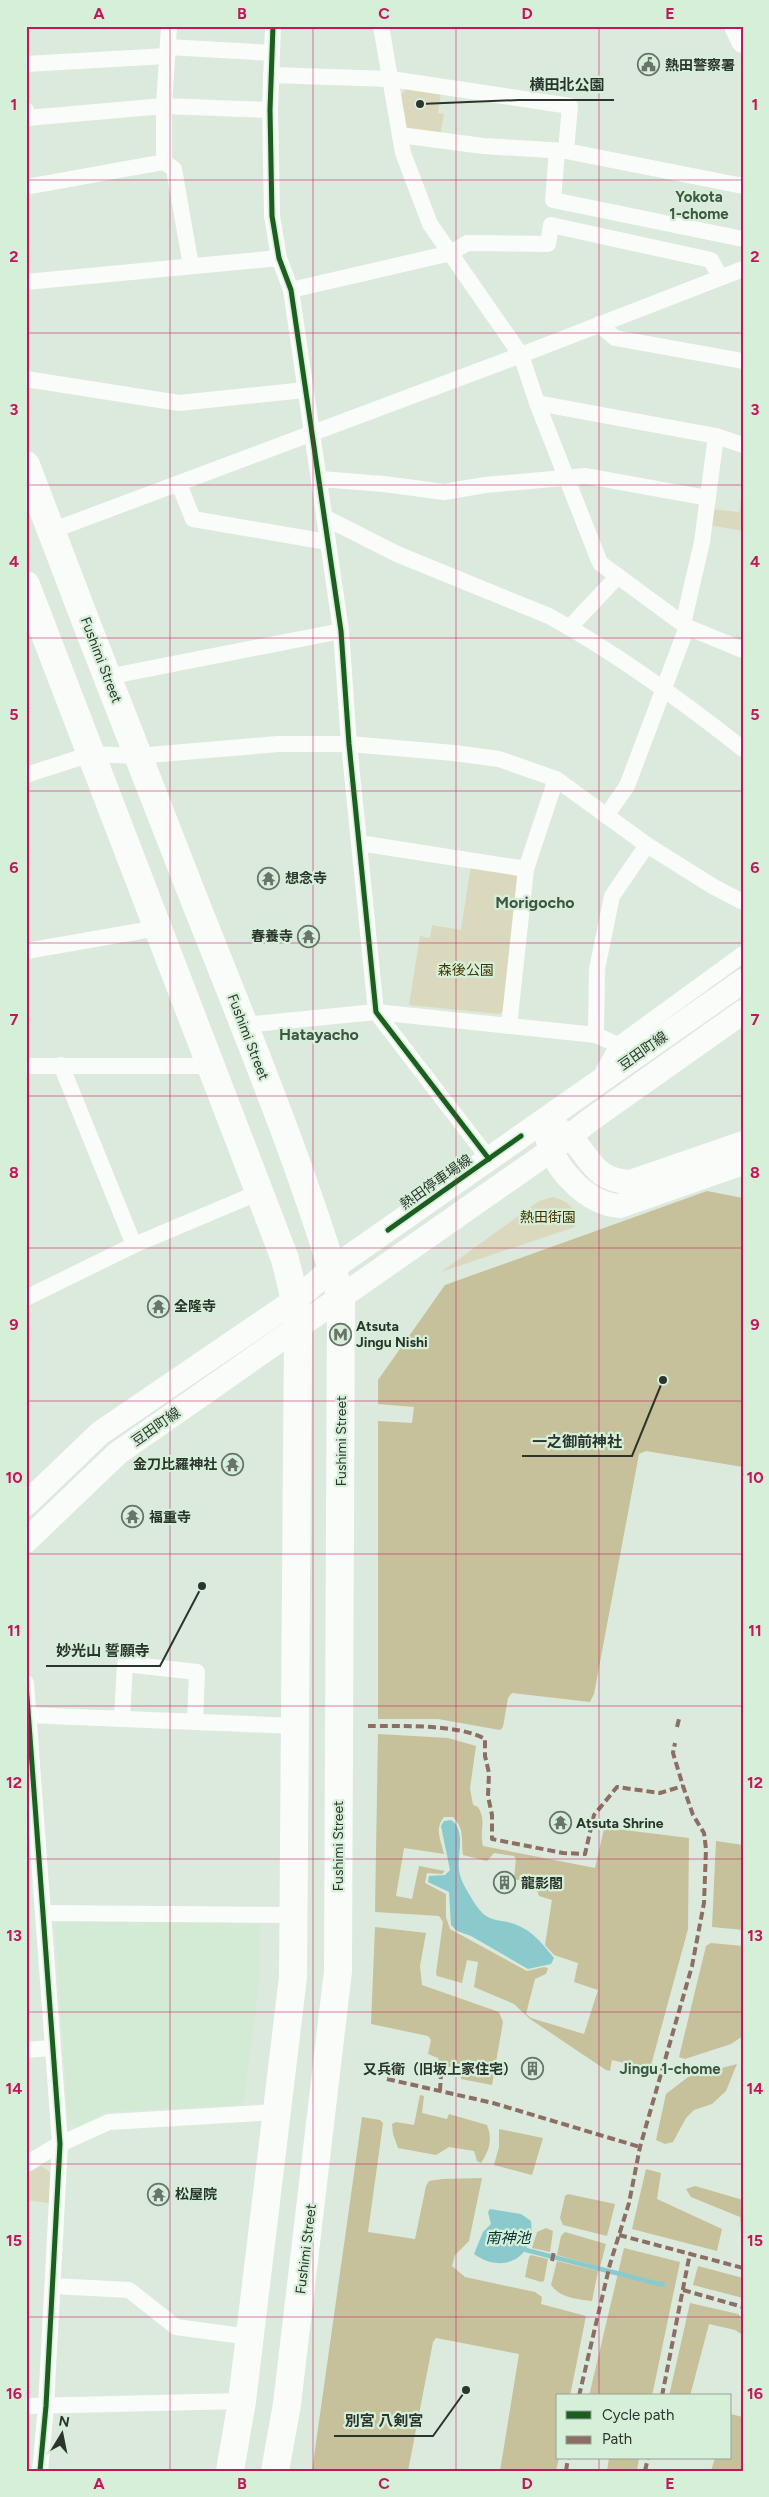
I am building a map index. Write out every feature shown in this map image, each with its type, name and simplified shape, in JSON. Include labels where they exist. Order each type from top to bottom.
[{"type":"highway","name":"Fushimi Street","points":[[26,465],[137,756],[243,1025],[333,1268],[341,1298],[338,1971],[290,2385],[275,2471]]},
{"type":"highway","points":[[26,585],[285,1259],[298,1329],[296,1726],[292,1978],[242,2401],[230,2471]]},
{"type":"street","points":[[164,162],[164,106],[169,26]]},
{"type":"street","points":[[273,26],[270,110],[272,216],[279,258],[291,290],[310,433],[320,479],[327,542],[341,631],[349,744],[376,1012],[489,1159]]},
{"type":"street","points":[[381,26],[403,153],[430,224],[521,355],[537,403],[600,563],[685,625],[743,650]]},
{"type":"street","points":[[736,26],[743,41]]},
{"type":"street","points":[[26,64],[168,52],[272,53]]},
{"type":"street","points":[[271,75],[391,79],[570,106],[553,200],[743,239]]},
{"type":"street","points":[[26,110],[27,118],[164,106],[270,110]]},
{"type":"street","points":[[400,135],[484,146],[562,151],[743,186]]},
{"type":"street","points":[[26,187],[164,162],[174,169],[190,266]]},
{"type":"street","points":[[291,290],[451,253],[467,243],[548,244],[551,225],[711,260],[720,277]]},
{"type":"street","points":[[26,282],[279,258]]},
{"type":"street","points":[[52,531],[521,355],[743,268]]},
{"type":"street","points":[[599,324],[615,338],[743,361]]},
{"type":"street","points":[[26,378],[179,403],[305,390]]},
{"type":"street","points":[[537,403],[716,436],[743,445]]},
{"type":"street","points":[[606,816],[627,786],[685,625],[702,542],[716,436]]},
{"type":"street","points":[[320,479],[384,484],[444,492],[485,485],[568,480],[586,476],[708,498]]},
{"type":"street","points":[[179,484],[193,520],[327,542]]},
{"type":"street","points":[[324,516],[397,554],[550,616],[570,627],[663,686],[743,749]]},
{"type":"street","points":[[570,627],[618,576]]},
{"type":"street","points":[[107,677],[341,631]]},
{"type":"street","points":[[26,775],[91,754],[137,756],[278,744],[349,744],[499,759],[556,779],[647,845],[714,887],[743,902]]},
{"type":"street","points":[[509,1026],[526,869],[556,779]]},
{"type":"street","points":[[360,843],[526,869]]},
{"type":"street","points":[[596,1035],[597,969],[612,896],[647,845]]},
{"type":"street","points":[[26,951],[158,928]]},
{"type":"street","points":[[597,1082],[618,1045],[743,954]]},
{"type":"street","name":"豆田町線","points":[[543,1121],[743,981]]},
{"type":"street","points":[[243,1025],[376,1012],[596,1035],[618,1045]]},
{"type":"street","name":"豆田町線","points":[[571,1136],[743,1012]]},
{"type":"street","points":[[26,1066],[211,1066]]},
{"type":"street","points":[[61,1066],[134,1245]]},
{"type":"street","points":[[543,1121],[571,1136],[596,1170],[606,1177],[617,1181],[630,1182],[743,1143]]},
{"type":"street","points":[[543,1121],[550,1151],[577,1185],[593,1198],[614,1206],[620,1206],[743,1163]]},
{"type":"street","name":"熱田停車場線","points":[[294,1300],[333,1268],[543,1121]]},
{"type":"street","points":[[298,1329],[571,1136]]},
{"type":"street","points":[[26,1298],[134,1245],[260,1192]]},
{"type":"street","name":"豆田町線","points":[[26,1504],[100,1433],[294,1300]]},
{"type":"street","name":"豆田町線","points":[[26,1541],[118,1453],[298,1329]]},
{"type":"street","points":[[122,1719],[125,1664],[197,1672],[195,1722]]},
{"type":"street","points":[[26,1682],[33,1865],[42,1913],[60,2144],[46,2406],[40,2471]]},
{"type":"street","points":[[28,1715],[296,1726]]},
{"type":"street","points":[[42,1913],[294,1915]]},
{"type":"street","points":[[26,2050],[52,2048]]},
{"type":"street","points":[[26,2164],[60,2144],[109,2122],[276,2112]]},
{"type":"street","points":[[53,2286],[129,2290],[176,2327],[250,2337]]},
{"type":"street","points":[[26,2406],[242,2401]]},
{"type":"shaded area","points":[[707,1191],[743,1198],[743,1467],[646,1451],[639,1454],[594,1694],[590,1702],[512,1693],[508,1698],[503,1727],[500,1730],[438,1719],[378,1719],[378,1421],[412,1423],[414,1407],[378,1404],[378,1380],[445,1285]]},
{"type":"shaded area","points":[[378,1734],[448,1738],[476,1746],[470,1788],[473,1805],[478,1807],[481,1812],[483,1846],[595,1868],[604,1829],[689,1838],[688,1929],[650,2069],[612,2060],[610,2071],[606,2070],[530,2019],[514,2004],[474,1987],[478,1962],[467,1960],[462,1983],[437,1976],[443,1922],[439,1916],[375,1912]],"holes":[[[444,1817],[453,1817],[461,1830],[463,1855],[487,1861],[494,1853],[514,1856],[516,1859],[514,1879],[534,1883],[539,1896],[552,1900],[545,1945],[554,1955],[578,1963],[574,1982],[598,1990],[584,2034],[531,2018],[526,2014],[535,1979],[546,1974],[548,1968],[544,1967],[527,1971],[450,1929],[446,1917],[446,1894],[425,1883],[427,1873],[442,1874],[445,1871],[419,1866],[412,1899],[396,1896],[404,1848],[444,1854],[439,1835],[439,1826]]]},
{"type":"shaded area","points":[[716,1841],[743,1845],[743,1930],[712,1927]]},
{"type":"shaded area","points":[[60,1920],[260,1923],[260,1975],[244,2101],[239,2105],[106,2112],[78,2127],[68,2120],[55,1925]]},
{"type":"shaded area","points":[[375,1927],[426,1933],[420,1966],[422,1985],[499,2012],[503,2022],[492,2085],[461,2079],[460,2069],[440,2065],[438,2058],[428,2054],[431,2040],[428,2036],[371,2024]]},
{"type":"shaded area","points":[[711,1943],[743,1946],[743,2036],[731,2044],[685,2059],[679,2057],[706,1946]]},
{"type":"shaded area","points":[[737,2064],[726,2091],[712,2104],[694,2110],[686,2118],[673,2142],[665,2144],[656,2140],[666,2094],[688,2077]]},
{"type":"shaded area","points":[[420,2095],[424,2096],[422,2113],[447,2119],[449,2114],[487,2125],[490,2136],[489,2145],[481,2163],[477,2161],[474,2151],[449,2147],[436,2155],[398,2148],[392,2124],[396,2122],[414,2125]]},
{"type":"shaded area","points":[[362,2117],[380,2120],[383,2123],[368,2232],[415,2239],[426,2186],[429,2181],[482,2178],[469,2241],[455,2255],[452,2266],[465,2277],[535,2292],[542,2297],[541,2304],[586,2316],[570,2394],[556,2394],[556,2460],[559,2460],[556,2471],[500,2471],[519,2354],[436,2338],[433,2342],[408,2471],[312,2471]]},
{"type":"shaded area","points":[[499,2129],[543,2138],[532,2175],[494,2165],[499,2147]]},
{"type":"shaded area","points":[[646,2169],[661,2173],[657,2199],[722,2229],[717,2251],[632,2229]]},
{"type":"shaded area","points":[[695,2186],[743,2200],[743,2232],[741,2232],[740,2217],[691,2197],[686,2189]]},
{"type":"shaded area","points":[[568,2194],[615,2204],[607,2236],[563,2225],[560,2218],[565,2196]]},
{"type":"shaded area","points":[[546,2228],[553,2231],[550,2252],[532,2248],[537,2232]]},
{"type":"shaded area","points":[[565,2232],[606,2244],[600,2267],[557,2255],[561,2236]]},
{"type":"shaded area","points":[[624,2248],[680,2262],[652,2394],[589,2394]]},
{"type":"shaded area","points":[[531,2255],[548,2259],[544,2281],[541,2282],[525,2277]]},
{"type":"shaded area","points":[[557,2261],[598,2271],[592,2301],[564,2295],[551,2285]]},
{"type":"shaded area","points":[[698,2266],[743,2278],[743,2298],[693,2285]]},
{"type":"shaded area","points":[[690,2303],[738,2314],[743,2319],[743,2335],[735,2330],[709,2324],[691,2394],[669,2394]]},
{"type":"shaded area","points":[[732,2414],[743,2417],[743,2471],[711,2471],[714,2460],[732,2460]]},
{"type":"shaded area","points":[[609,2460],[639,2460],[637,2471],[607,2471]]},
{"type":"green space","points":[[408,87],[441,92],[438,113],[444,114],[440,136],[405,128],[401,95]]},
{"type":"green space","points":[[743,483],[743,531],[709,525],[711,509],[739,512]]},
{"type":"green space","name":"森後公園","points":[[471,865],[514,871],[518,877],[505,1009],[500,1014],[409,1005],[420,936],[430,938],[432,925],[461,930]]},
{"type":"green space","name":"熱田街園","points":[[553,1197],[568,1204],[574,1211],[575,1227],[441,1272],[539,1201]]},
{"type":"green space","points":[[41,2166],[50,2172],[49,2203],[26,2200],[26,2174]]},
{"type":"water","points":[[451,1820],[459,1831],[459,1868],[461,1878],[478,1908],[490,1918],[515,1924],[532,1934],[554,1958],[551,1964],[528,1969],[471,1936],[457,1931],[451,1925],[449,1892],[428,1882],[429,1876],[445,1875],[450,1870],[441,1826],[444,1821]]},
{"type":"water","name":"南神池","points":[[490,2209],[521,2214],[531,2221],[531,2234],[528,2245],[523,2253],[506,2263],[485,2260],[474,2254],[483,2232],[491,2224],[488,2212]]},
{"type":"waterway","points":[[526,2250],[663,2285]]},
{"type":"marked path","points":[[677,1727],[679,1719]]},
{"type":"marked path","points":[[368,1726],[445,1728],[474,1734],[485,1739],[485,1756],[489,1773],[488,1796],[492,1815],[492,1839],[563,1853],[585,1854],[594,1815],[617,1787],[660,1793],[683,1786]]},
{"type":"marked path","points":[[579,2394],[610,2264],[629,2203],[640,2147],[692,1966],[704,1903],[706,1849],[704,1833],[693,1815],[683,1786],[673,1753],[675,1743]]},
{"type":"marked path","points":[[440,2091],[441,2073]]},
{"type":"marked path","points":[[387,2079],[493,2103],[640,2147]]},
{"type":"marked path","points":[[619,2235],[743,2268]]},
{"type":"marked path","points":[[552,2261],[554,2251]]},
{"type":"marked path","points":[[662,2394],[690,2253]]},
{"type":"marked path","points":[[683,2290],[743,2307]]},
{"type":"marked path","points":[[566,2471],[568,2460]]},
{"type":"marked path","points":[[645,2471],[648,2460]]},
{"type":"cycle path","points":[[273,26],[270,110],[272,216],[279,258],[291,290],[341,631],[349,744],[376,1012],[489,1159]]},
{"type":"cycle path","points":[[388,1230],[521,1136]]},
{"type":"cycle path","points":[[26,1683],[60,2144],[46,2406],[40,2471]]},
{"type":"place","name":"熱田警察署","points":[[649,65]]},
{"type":"place","name":"横田北公園","points":[[420,104]]},
{"type":"place","name":"想念寺","points":[[269,878]]},
{"type":"place","name":"春養寺","points":[[309,936]]},
{"type":"place","name":"全隆寺","points":[[158,1306]]},
{"type":"place","name":"Atsuta Jingu Nishi","points":[[340,1334]]},
{"type":"place","name":"一之御前神社","points":[[663,1380]]},
{"type":"place","name":"金刀比羅神社","points":[[233,1464]]},
{"type":"place","name":"福重寺","points":[[133,1517]]},
{"type":"place","name":"妙光山 誓願寺","points":[[202,1586]]},
{"type":"place","name":"Atsuta Shrine","points":[[560,1823]]},
{"type":"place","name":"龍影閣","points":[[505,1883]]},
{"type":"place","name":"又兵衛（旧坂上家住宅）","points":[[533,2069]]},
{"type":"place","name":"松屋院","points":[[159,2194]]},
{"type":"place","name":"別宮 八剣宮","points":[[466,2390]]},
{"type":"district","name":"Yokota 1-chome","points":[[699,206]]},
{"type":"district","name":"Morigocho","points":[[535,902]]},
{"type":"district","name":"Hatayacho","points":[[319,1034]]},
{"type":"district","name":"Jingu 1-chome","points":[[670,2069]]}]
